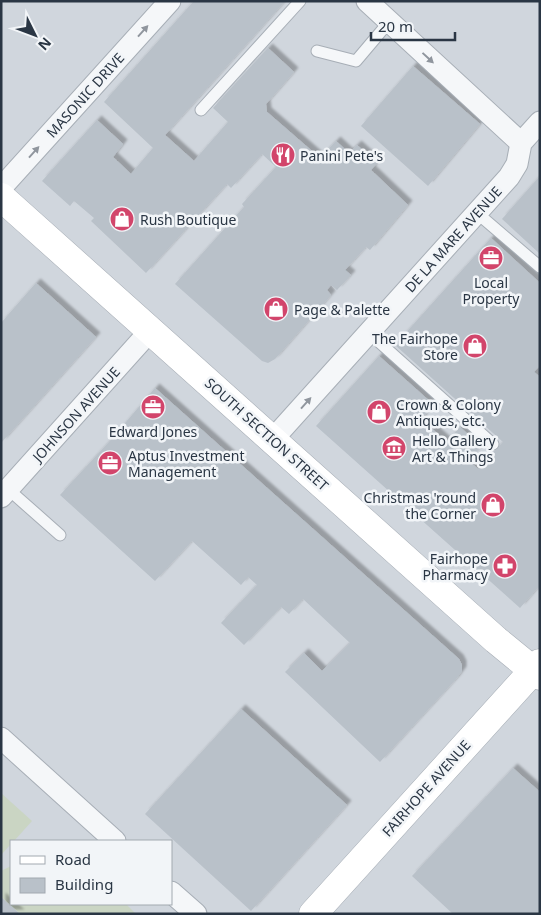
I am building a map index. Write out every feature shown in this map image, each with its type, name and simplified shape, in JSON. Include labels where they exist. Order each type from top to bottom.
[{"type":"street","name":"MASONIC DRIVE","points":[[1,188],[170,1]]},
{"type":"street","points":[[367,1],[521,143]]},
{"type":"street","name":"DE LA MARE AVENUE","points":[[273,440],[509,177],[517,164],[521,143],[540,122]]},
{"type":"street","name":"SOUTH SECTION STREET","points":[[1,197],[496,640],[538,670]]},
{"type":"street","name":"JOHNSON AVENUE","points":[[5,493],[150,331]]},
{"type":"street","name":"FAIRHOPE AVENUE","points":[[313,914],[538,670]]},
{"type":"street","points":[[1,738],[115,840]]},
{"type":"street","points":[[172,893],[196,914]]},
{"type":"lane","points":[[201,110],[300,1]]},
{"type":"lane","points":[[317,51],[356,62],[389,22]]},
{"type":"lane","points":[[477,213],[540,267]]},
{"type":"lane","points":[[369,334],[493,444]]},
{"type":"lane","points":[[5,493],[60,535]]},
{"type":"shaded area","points":[[1,1],[540,1],[540,914],[1,914]]},
{"type":"green space","points":[[1,793],[32,821],[15,840],[10,840],[10,845],[1,855]]},
{"type":"green space","points":[[10,866],[10,905],[127,905],[136,914],[20,914],[1,897],[1,871]]},
{"type":"building","points":[[194,1],[285,1],[165,135],[194,161],[228,122],[213,108],[268,48],[294,72],[266,104],[267,112],[320,158],[336,141],[349,153],[357,145],[377,163],[371,170],[408,205],[370,250],[366,247],[345,270],[351,275],[337,290],[331,285],[327,290],[331,295],[275,359],[268,363],[262,361],[175,284],[244,207],[242,204],[276,167],[262,154],[231,188],[227,184],[146,273],[91,221],[94,218],[74,201],[70,206],[42,181],[97,120],[123,144],[113,157],[131,174],[153,148],[104,102]]},
{"type":"building","points":[[413,66],[480,124],[428,186],[361,126]]},
{"type":"building","points":[[540,176],[540,254],[502,219]]},
{"type":"building","points":[[491,238],[540,283],[540,365],[534,372],[540,377],[540,585],[520,608],[316,426],[379,356],[434,405],[421,419],[447,442],[460,427],[481,446],[468,460],[478,469],[503,442],[395,345]]},
{"type":"building","points":[[36,283],[96,337],[1,443],[1,323]]},
{"type":"building","points":[[155,388],[459,659],[462,671],[456,679],[380,762],[285,672],[304,653],[322,671],[350,643],[303,599],[289,614],[281,607],[244,645],[221,623],[257,585],[248,577],[241,585],[192,541],[155,581],[60,495],[110,441]]},
{"type":"building","points":[[241,709],[347,805],[251,911],[145,814]]},
{"type":"building","points":[[513,768],[540,792],[540,914],[453,914],[412,876]]},
{"type":"building","points":[[1,897],[20,914],[1,914]]},
{"type":"place","name":"Panini Pete's","points":[[283,155]]},
{"type":"place","name":"Rush Boutique","points":[[122,219]]},
{"type":"place","name":"Local Property","points":[[491,258]]},
{"type":"place","name":"Page & Palette","points":[[276,309]]},
{"type":"place","name":"The Fairhope Store","points":[[475,346]]},
{"type":"place","name":"Edward Jones","points":[[153,407]]},
{"type":"place","name":"Crown & Colony Antiques, etc.","points":[[379,412]]},
{"type":"place","name":"Hello Gallery Art & Things","points":[[394,448]]},
{"type":"place","name":"Aptus Investment Management","points":[[110,463]]},
{"type":"place","name":"Christmas 'round the Corner","points":[[493,505]]},
{"type":"place","name":"Fairhope Pharmacy","points":[[505,566]]}]
